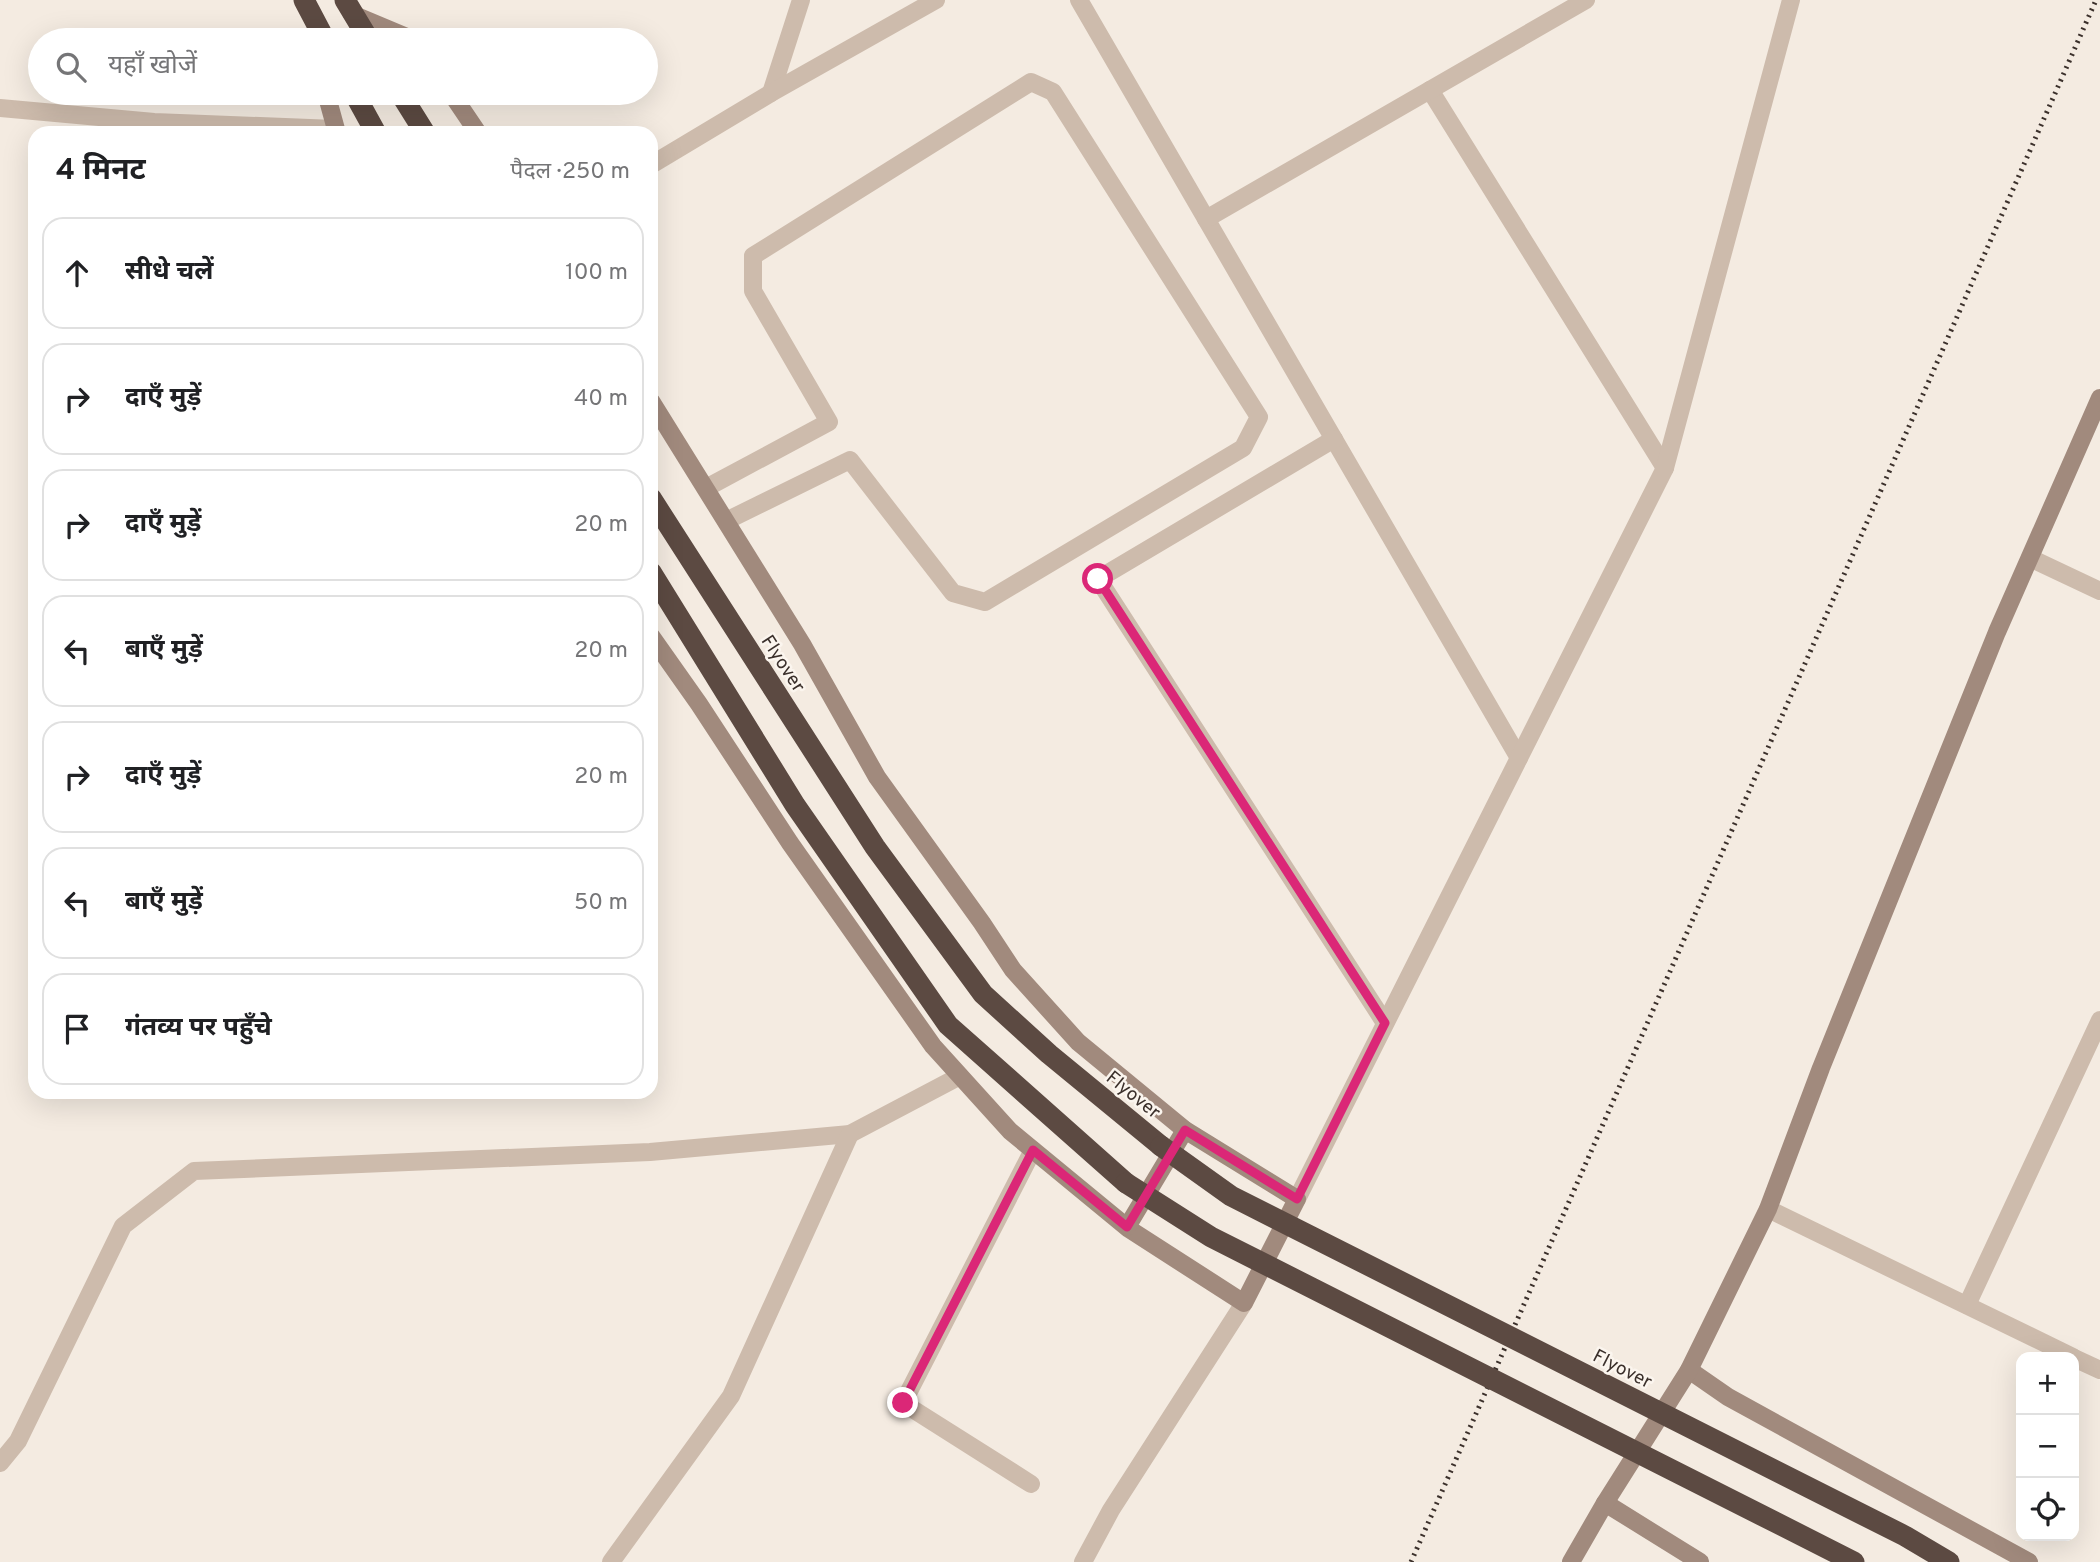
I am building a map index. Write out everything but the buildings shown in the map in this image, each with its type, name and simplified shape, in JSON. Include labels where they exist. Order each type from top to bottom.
[{"type":"highway","points":[[304,0],[319,28]]},
{"type":"highway","points":[[349,7],[362,28]]},
{"type":"highway","points":[[361,105],[372,126]]},
{"type":"highway","points":[[408,105],[421,126]]},
{"type":"highway","name":"Flyover","points":[[658,509],[876,847],[983,993],[1049,1054],[1130,1121],[1231,1196],[1905,1536],[1949,1562]]},
{"type":"highway","points":[[658,583],[795,805],[948,1025],[1126,1183],[1211,1237],[1854,1562]]},
{"type":"street","points":[[771,93],[801,0]]},
{"type":"street","points":[[658,161],[771,93],[936,0]]},
{"type":"street","points":[[1079,0],[1519,758]]},
{"type":"street","points":[[1206,219],[1586,0]]},
{"type":"street","points":[[1083,1562],[1111,1510],[1244,1303],[1665,468],[1791,0]]},
{"type":"street","points":[[349,7],[390,28]]},
{"type":"street","points":[[706,488],[829,422],[753,291],[753,256],[1031,82],[1053,92],[1259,417],[1243,448],[985,602],[953,593],[850,460],[726,521]]},
{"type":"street","points":[[1430,90],[1665,468]]},
{"type":"street","points":[[329,105],[335,126]]},
{"type":"street","points":[[459,105],[473,126]]},
{"type":"street","points":[[0,108],[245,126]]},
{"type":"street","points":[[1571,1562],[1689,1370],[1768,1209],[1821,1068],[1986,658],[2100,398]]},
{"type":"street","points":[[658,412],[802,644],[877,777],[1013,970],[1078,1042],[1185,1130],[1297,1199]]},
{"type":"street","points":[[1334,439],[1098,579],[1385,1023]]},
{"type":"street","points":[[2030,558],[2100,591]]},
{"type":"street","points":[[658,646],[790,844],[933,1046],[1010,1131],[1127,1227],[1244,1303]]},
{"type":"street","points":[[1967,1305],[2100,1020]]},
{"type":"street","points":[[0,1463],[18,1441],[123,1227],[194,1171],[650,1152],[850,1134],[960,1076]]},
{"type":"street","points":[[1127,1227],[1185,1130]]},
{"type":"street","points":[[611,1562],[731,1396],[850,1134]]},
{"type":"street","points":[[1031,1484],[903,1403],[1033,1150]]},
{"type":"street","points":[[1768,1209],[2063,1352]]},
{"type":"street","points":[[2079,1360],[2100,1370]]},
{"type":"street","points":[[1689,1370],[1727,1397],[2029,1562]]},
{"type":"street","points":[[1605,1503],[1700,1562]]},
{"type":"railway","points":[[1411,1562],[2096,0]]},
{"type":"route","points":[[903,1403],[1033,1150],[1127,1227],[1185,1130],[1297,1199],[1385,1023],[1098,579]]}]
